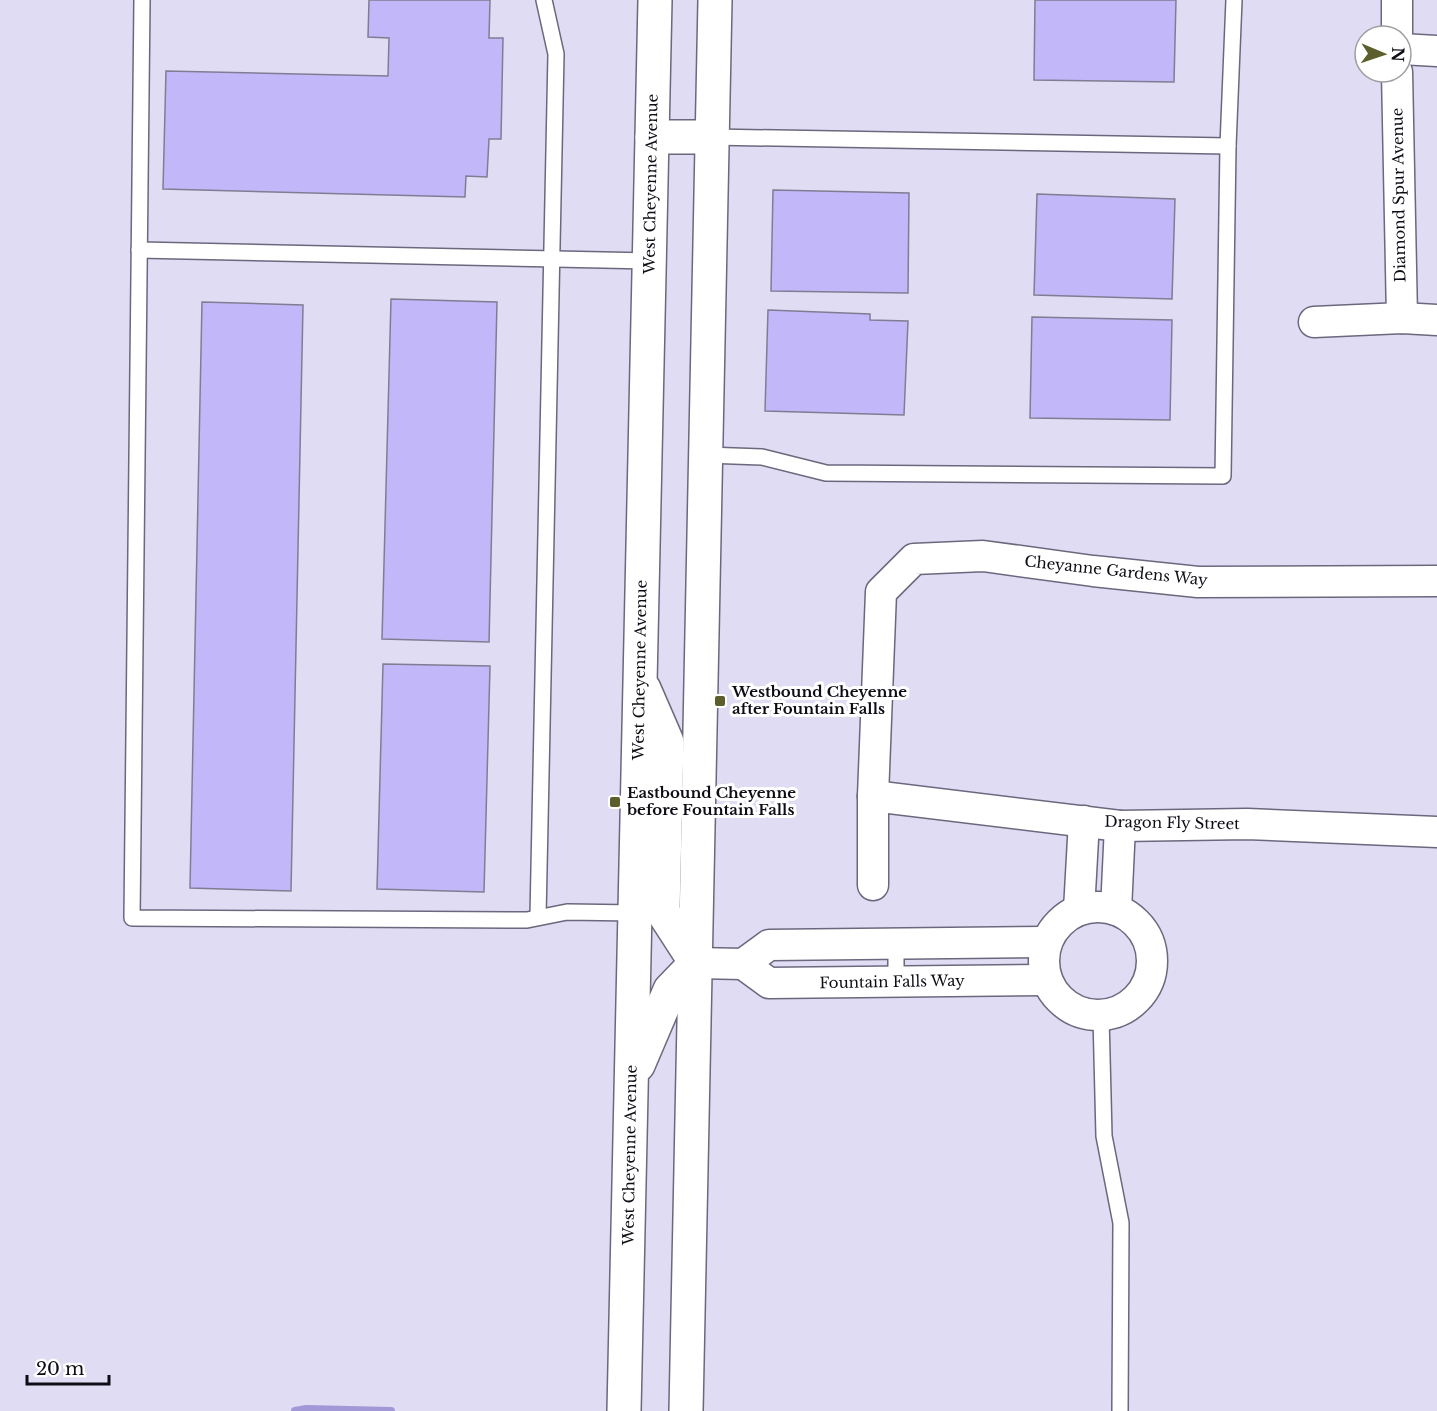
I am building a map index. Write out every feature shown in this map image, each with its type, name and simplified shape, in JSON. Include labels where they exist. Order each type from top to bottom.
[{"type":"main road","name":"West Cheyenne Avenue","points":[[624,1411],[655,0]]},
{"type":"main road","points":[[686,1411],[715,0]]},
{"type":"main road","points":[[652,137],[712,137]]},
{"type":"main road","points":[[640,679],[667,742],[663,912],[696,963]]},
{"type":"main road","points":[[631,1079],[670,990],[696,963]]},
{"type":"street","points":[[1397,24],[1398,0]]},
{"type":"street","points":[[1413,50],[1437,51]]},
{"type":"street","name":"Diamond Spur Avenue","points":[[1397,84],[1402,318]]},
{"type":"street","points":[[1314,322],[1402,318],[1437,320]]},
{"type":"street","name":"Cheyanne Gardens Way","points":[[873,796],[881,592],[914,559],[982,556],[1198,582],[1437,581]]},
{"type":"street","points":[[873,796],[873,885]]},
{"type":"street","name":"Dragon Fly Street","points":[[873,796],[1120,826],[1247,824],[1437,832]]},
{"type":"street","points":[[1079,910],[1084,821]]},
{"type":"street","points":[[1116,910],[1120,826]]},
{"type":"street","points":[[1097,907],[1116,910],[1130,918],[1142,929],[1149,944],[1152,960],[1150,977],[1143,992],[1132,1004],[1117,1012],[1101,1016],[1074,1010],[1063,1003],[1047,980],[1044,955],[1047,942],[1054,929],[1065,918],[1079,910],[1097,907]]},
{"type":"street","points":[[696,963],[743,964],[769,945],[1047,942]]},
{"type":"street","name":"Fountain Falls Way","points":[[743,964],[769,983],[1047,980]]},
{"type":"lane","points":[[142,0],[132,918],[527,920],[567,912],[635,913]]},
{"type":"lane","points":[[538,917],[556,54],[544,0]]},
{"type":"lane","points":[[706,455],[762,457],[826,472],[1223,476],[1228,146],[1234,0]]},
{"type":"lane","points":[[712,137],[1228,146]]},
{"type":"lane","points":[[140,250],[650,261]]},
{"type":"lane","points":[[896,944],[896,982]]},
{"type":"lane","points":[[1101,1016],[1104,1136],[1121,1223],[1120,1411]]},
{"type":"building","points":[[369,0],[490,0],[489,38],[503,38],[501,139],[489,139],[487,177],[466,176],[465,197],[163,189],[166,71],[388,76],[389,38],[368,37]]},
{"type":"building","points":[[1035,0],[1176,0],[1174,82],[1034,80]]},
{"type":"building","points":[[773,190],[909,193],[908,293],[771,291]]},
{"type":"building","points":[[1037,194],[1175,199],[1172,299],[1034,295]]},
{"type":"building","points":[[391,299],[497,302],[489,642],[382,639]]},
{"type":"building","points":[[202,302],[303,305],[291,891],[190,888]]},
{"type":"building","points":[[768,310],[870,314],[870,320],[908,321],[904,415],[765,411]]},
{"type":"building","points":[[1032,317],[1172,320],[1170,420],[1030,418]]},
{"type":"building","points":[[383,664],[490,666],[484,892],[377,889]]},
{"type":"waterway","points":[[295,1411],[306,1409],[391,1411]]},
{"type":"place","name":"Westbound Cheyenne after Fountain Falls","points":[[720,701]]},
{"type":"place","name":"Eastbound Cheyenne before Fountain Falls","points":[[615,802]]}]
